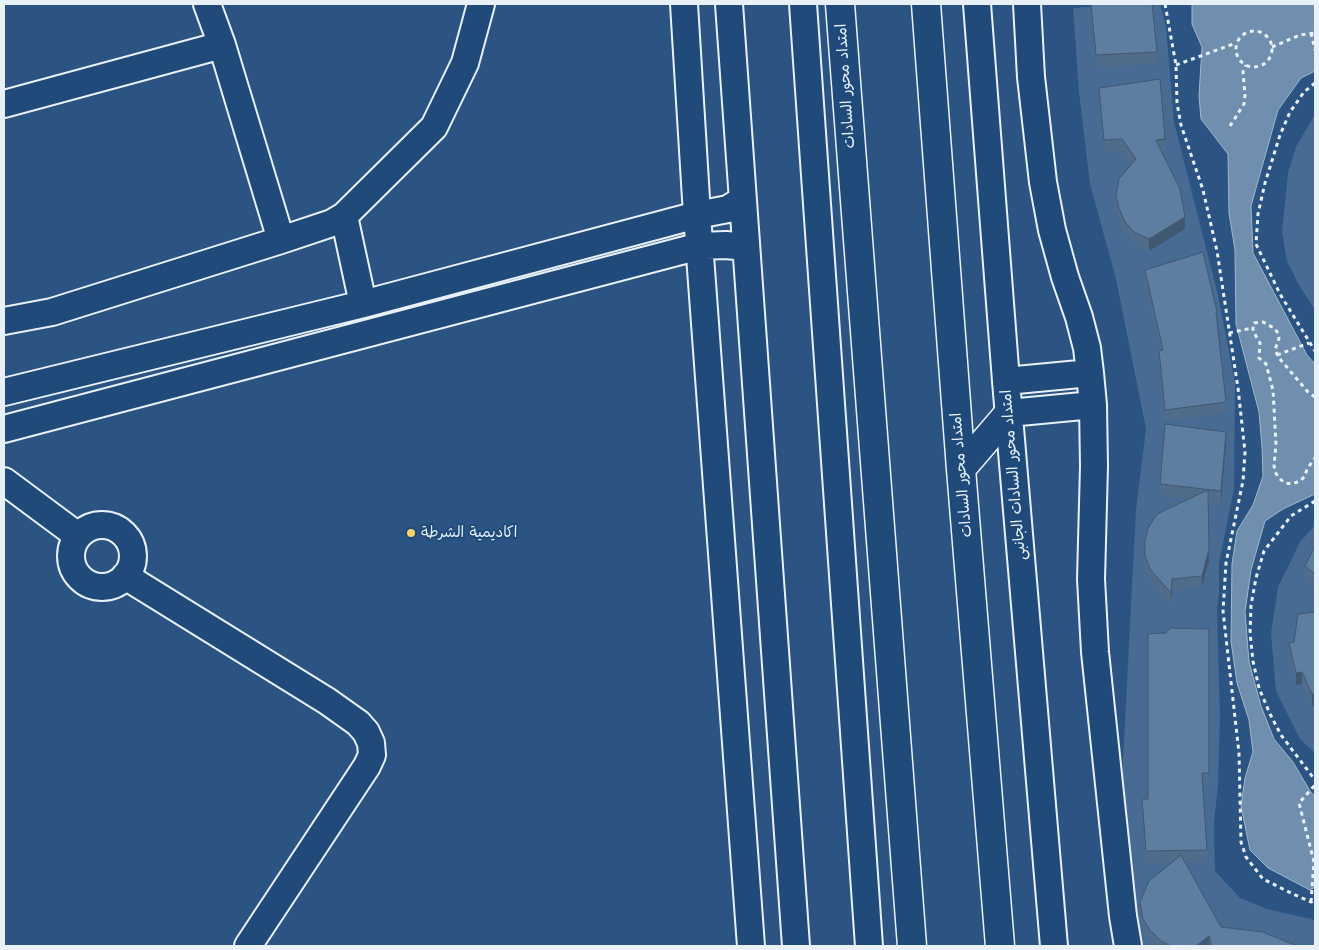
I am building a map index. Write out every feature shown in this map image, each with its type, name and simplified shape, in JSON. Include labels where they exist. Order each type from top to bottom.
[{"type":"main road","name":"امتداد محور السادات","points":[[840,4],[912,946]]},
{"type":"main road","name":"امتداد محور السادات","points":[[926,4],[961,469],[1000,946]]},
{"type":"main road","points":[[961,469],[1009,413]]},
{"type":"street","points":[[207,4],[222,45],[282,240]]},
{"type":"street","points":[[4,321],[52,312],[282,240],[332,223],[344,216],[434,127],[465,62],[481,4]]},
{"type":"street","points":[[684,4],[697,215],[751,946]]},
{"type":"street","points":[[729,4],[796,946]]},
{"type":"street","points":[[803,4],[869,946]]},
{"type":"street","name":"امتداد محور السادات الجانبى","points":[[977,4],[1006,381],[1054,946]]},
{"type":"street","points":[[1027,4],[1031,77],[1043,182],[1052,230],[1065,278],[1079,317],[1090,373],[1093,405],[1094,466],[1091,579],[1095,652],[1123,916],[1128,946]]},
{"type":"street","points":[[4,104],[222,45]]},
{"type":"street","points":[[4,392],[363,304],[697,215],[728,209],[742,200]]},
{"type":"street","points":[[344,216],[363,304]]},
{"type":"street","points":[[4,429],[700,246],[726,244],[746,247]]},
{"type":"street","points":[[1006,381],[1090,373]]},
{"type":"street","points":[[1009,413],[1093,405]]},
{"type":"street","points":[[4,481],[78,536]]},
{"type":"street","points":[[103,525],[116,528],[127,537],[132,550],[132,564],[126,576],[115,585],[101,587],[87,584],[77,575],[71,562],[72,548],[78,536],[89,528],[103,525]]},
{"type":"street","points":[[126,576],[327,701],[358,723],[371,742],[372,755],[367,766],[248,946]]},
{"type":"path","points":[[1165,4],[1176,66],[1177,103],[1181,125],[1204,190],[1217,251],[1238,388],[1244,452],[1243,480],[1226,563],[1223,611],[1239,753],[1241,842],[1246,857],[1263,879],[1291,894],[1313,902],[1314,862],[1299,803],[1315,785]]},
{"type":"path","points":[[1252,31],[1266,35],[1272,47],[1269,59],[1259,67],[1246,65],[1237,56],[1237,43],[1246,33],[1252,31]]},
{"type":"path","points":[[1310,33],[1315,50]]},
{"type":"path","points":[[1272,47],[1300,35],[1315,33]]},
{"type":"path","points":[[1176,66],[1237,43]]},
{"type":"path","points":[[1230,126],[1244,104],[1243,72],[1246,65]]},
{"type":"path","points":[[1315,83],[1304,92],[1290,112],[1280,135],[1265,183],[1258,214],[1256,244],[1280,294],[1315,351]]},
{"type":"path","points":[[1252,328],[1254,323],[1263,322],[1274,328],[1279,338],[1275,350],[1277,355],[1308,392],[1315,397]]},
{"type":"path","points":[[1229,333],[1252,328]]},
{"type":"path","points":[[1252,328],[1260,343],[1258,358],[1266,364],[1273,390],[1276,445],[1274,472],[1285,483],[1292,484],[1300,481],[1305,476],[1307,469],[1315,458]]},
{"type":"path","points":[[1277,355],[1310,343]]},
{"type":"path","points":[[1315,501],[1291,516],[1264,551],[1251,605],[1250,633],[1253,661],[1259,688],[1270,714],[1281,735],[1315,780]]},
{"type":"shaded area","points":[[1160,4],[1166,27],[1174,122],[1218,295],[1235,383],[1234,488],[1219,564],[1217,607],[1220,717],[1218,785],[1214,823],[1215,871],[1240,898],[1267,909],[1315,920],[1315,946],[1130,946],[1121,798],[1136,510],[1146,429],[1116,279],[1090,184],[1079,92],[1073,8]]},
{"type":"shaded area","points":[[1192,4],[1315,4],[1315,71],[1301,78],[1278,110],[1251,206],[1253,253],[1307,355],[1315,364],[1315,494],[1283,509],[1265,521],[1251,570],[1245,612],[1249,662],[1261,706],[1274,739],[1293,762],[1315,797],[1315,887],[1310,890],[1268,868],[1250,850],[1241,806],[1245,778],[1253,752],[1249,720],[1237,683],[1231,641],[1232,564],[1237,531],[1253,505],[1263,476],[1262,447],[1259,412],[1236,324],[1235,250],[1229,213],[1228,154],[1201,119],[1199,96],[1202,47],[1192,24]]},
{"type":"shaded area","points":[[1315,114],[1315,310],[1287,261],[1282,232],[1288,173],[1296,147]]},
{"type":"shaded area","points":[[1315,525],[1315,753],[1300,739],[1276,691],[1271,634],[1278,587],[1300,542]]},
{"type":"building","points":[[1091,4],[1152,4],[1157,52],[1096,55]]},
{"type":"building","points":[[1160,79],[1165,139],[1156,140],[1180,189],[1185,217],[1149,239],[1134,232],[1125,222],[1119,208],[1116,196],[1119,179],[1136,159],[1122,139],[1104,140],[1099,88]]},
{"type":"building","points":[[1203,252],[1217,312],[1226,402],[1165,410],[1159,351],[1163,350],[1145,270]]},
{"type":"building","points":[[1165,424],[1226,432],[1221,491],[1160,484]]},
{"type":"building","points":[[1208,490],[1209,549],[1202,576],[1172,579],[1171,593],[1150,569],[1145,556],[1145,541],[1148,528],[1157,514]]},
{"type":"building","points":[[1315,546],[1315,574],[1305,566]]},
{"type":"building","points":[[1315,612],[1315,693],[1312,694],[1302,672],[1296,673],[1289,643],[1294,642],[1298,614]]},
{"type":"building","points":[[1170,628],[1209,629],[1209,773],[1202,773],[1207,850],[1146,851],[1142,799],[1148,799],[1148,634],[1166,633]]},
{"type":"building","points":[[1181,855],[1221,927],[1263,932],[1297,946],[1212,946],[1209,936],[1196,946],[1171,946],[1161,941],[1150,930],[1143,919],[1140,902],[1149,881]]},
{"type":"place","name":"اكاديمية الشرطة","points":[[411,533]]}]
